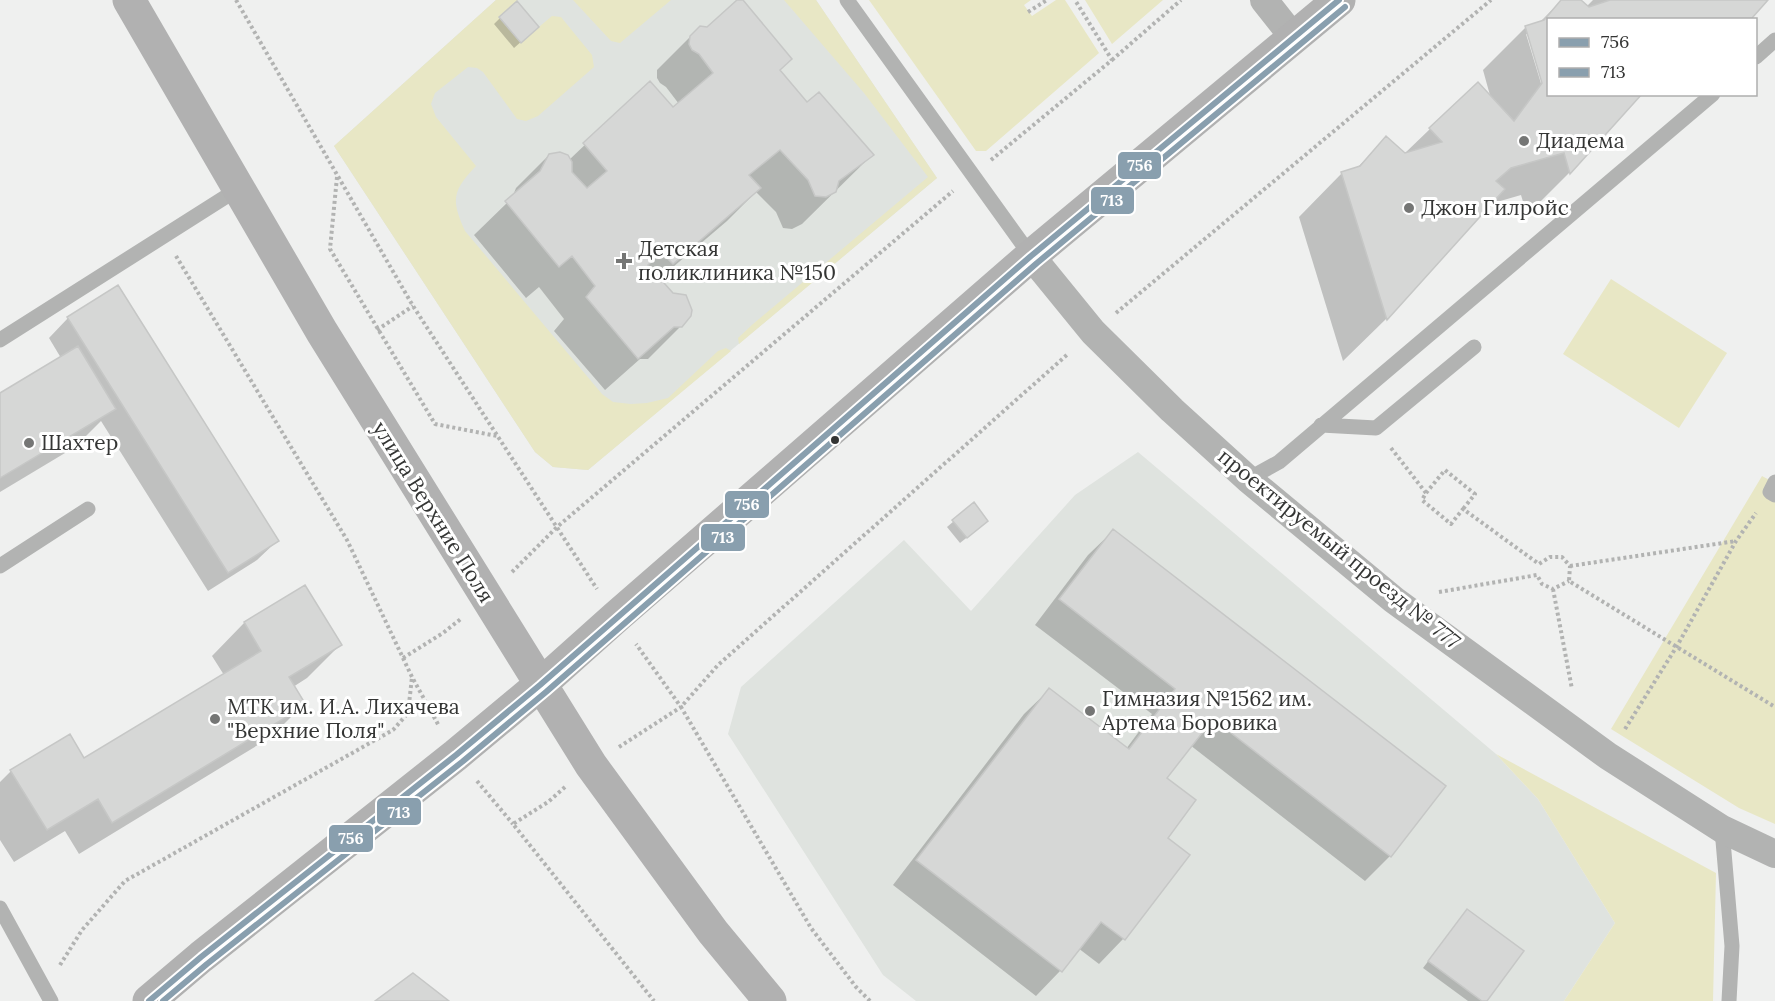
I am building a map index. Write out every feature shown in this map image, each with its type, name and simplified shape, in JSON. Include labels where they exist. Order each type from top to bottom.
[{"type":"main road","name":"улица Верхние Поля","points":[[129,0],[322,332],[591,765],[713,932],[770,1001]]},
{"type":"main road","points":[[149,1001],[540,685],[1031,256],[1339,0]]},
{"type":"street","points":[[1264,0],[1294,38]]},
{"type":"street","name":"проектируемый проезд № 777","points":[[1031,256],[1093,332],[1172,410],[1248,479],[1394,600],[1608,756],[1722,829],[1775,854]]},
{"type":"lane","points":[[847,0],[1031,256]]},
{"type":"lane","points":[[1757,55],[1775,40]]},
{"type":"lane","points":[[1248,479],[1279,462],[1629,168],[1711,96]]},
{"type":"lane","points":[[0,340],[238,189]]},
{"type":"lane","points":[[1321,425],[1376,428],[1474,346]]},
{"type":"lane","points":[[0,566],[88,509]]},
{"type":"lane","points":[[1722,829],[1731,946],[1729,1001]]},
{"type":"lane","points":[[0,908],[48,995]]},
{"type":"path","points":[[236,0],[413,306],[616,617],[681,707],[811,928],[856,987],[870,1001]]},
{"type":"path","points":[[1029,12],[1047,0]]},
{"type":"path","points":[[1075,0],[1112,60]]},
{"type":"path","points":[[403,658],[443,633],[486,598],[557,527],[1112,60],[1174,2],[1180,0]]},
{"type":"path","points":[[337,177],[330,249],[435,424],[497,436]]},
{"type":"path","points":[[164,236],[347,540],[412,677],[456,755],[654,1001]]},
{"type":"path","points":[[377,330],[413,306]]},
{"type":"path","points":[[1376,428],[1426,493]]},
{"type":"path","points":[[1445,470],[1475,494],[1463,509],[1451,524],[1422,500],[1445,470]]},
{"type":"path","points":[[1608,756],[1677,646],[1736,541],[1773,490]]},
{"type":"path","points":[[1463,509],[1539,564]]},
{"type":"path","points":[[1570,566],[1736,541]]},
{"type":"path","points":[[1553,589],[1542,584],[1537,575],[1539,564],[1550,557],[1562,557],[1570,566],[1569,581]]},
{"type":"path","points":[[1394,600],[1537,575]]},
{"type":"path","points":[[1569,581],[1775,707]]},
{"type":"path","points":[[1553,589],[1569,581]]},
{"type":"path","points":[[1553,589],[1581,737]]},
{"type":"path","points":[[48,995],[82,930],[125,882],[393,730],[408,713],[412,677]]},
{"type":"path","points":[[513,824],[548,802],[591,765],[681,707]]},
{"type":"shaded area","name":"Детская поликлиника №150","points":[[496,0],[816,0],[937,178],[588,470],[553,467],[535,452],[334,146]]},
{"type":"shaded area","name":"Гимназия №1562 им. Артема Боровика","points":[[1138,452],[1496,754],[1538,799],[1615,923],[1564,1001],[916,1001],[883,975],[728,734],[741,687],[904,540],[971,611],[1075,495]]},
{"type":"green space","points":[[496,0],[518,0],[499,17],[521,42],[552,16],[561,17],[592,55],[594,67],[538,116],[526,121],[517,119],[483,72],[477,68],[468,67],[435,93],[431,104],[436,117],[476,166],[462,182],[456,196],[457,211],[465,231],[602,394],[613,402],[647,403],[668,398],[718,351],[726,348],[731,351],[588,470],[553,467],[535,452],[334,146]]},
{"type":"green space","points":[[573,0],[671,0],[620,43],[611,41]]},
{"type":"green space","points":[[784,0],[816,0],[937,178],[739,344],[738,338],[753,324],[928,177],[864,93]]},
{"type":"green space","points":[[869,0],[1031,0],[1024,5],[1032,16],[1056,0],[1065,0],[1099,53],[986,151],[976,151]]},
{"type":"green space","points":[[1085,0],[1163,0],[1112,44]]},
{"type":"green space","points":[[1611,279],[1727,353],[1679,428],[1563,354]]},
{"type":"green space","points":[[1762,476],[1775,483],[1775,824],[1739,808],[1611,729]]},
{"type":"green space","points":[[1496,754],[1716,873],[1713,1001],[1564,1001],[1615,923],[1538,799]]},
{"type":"building","points":[[737,0],[743,0],[792,59],[780,70],[807,102],[819,92],[874,155],[839,181],[836,192],[826,197],[815,196],[808,180],[780,150],[749,175],[761,188],[673,264],[661,252],[648,265],[673,293],[686,295],[692,310],[691,316],[682,327],[674,327],[638,359],[586,297],[595,286],[572,256],[559,267],[505,201],[540,171],[549,154],[560,152],[568,155],[572,162],[572,172],[587,188],[607,171],[583,143],[650,81],[673,107],[713,73],[699,54],[692,50],[689,44],[690,36],[700,26],[707,27]]},
{"type":"building","points":[[1561,0],[1581,0],[1589,7],[1610,0],[1768,0],[1752,18],[1547,18],[1547,96],[1640,96],[1570,174],[1564,153],[1511,168],[1496,181],[1505,189],[1387,320],[1341,172],[1360,166],[1386,136],[1405,153],[1442,142],[1429,128],[1478,82],[1514,121],[1542,83],[1525,26],[1544,20]]},
{"type":"building","points":[[517,1],[539,27],[521,43],[499,17]]},
{"type":"building","points":[[118,285],[279,541],[228,573],[67,317]]},
{"type":"building","name":"Шахтер","points":[[78,346],[116,409],[0,478],[0,393]]},
{"type":"building","points":[[974,502],[988,521],[967,538],[952,520]]},
{"type":"building","points":[[1113,529],[1446,786],[1391,857],[1213,719],[1167,778],[1196,800],[1168,838],[1190,855],[1125,940],[1101,922],[1062,972],[916,860],[1049,688],[1129,749],[1175,689],[1059,599]]},
{"type":"building","name":"МТК им. И.А. Лихачева \"Верхние Поля\"","points":[[305,585],[342,645],[289,677],[306,705],[112,823],[98,799],[47,830],[10,770],[70,734],[84,758],[261,651],[244,622]]},
{"type":"building","points":[[1467,909],[1524,951],[1487,1001],[1482,1001],[1428,961]]},
{"type":"building","points":[[413,973],[449,1001],[375,1001]]},
{"type":"transit line","name":"756","points":[[149,1001],[540,685],[1031,256],[1339,0]]},
{"type":"transit line","name":"713","points":[[163,1001],[546,692],[1037,263],[1345,7]]},
{"type":"place","name":"Диадема","points":[[1524,141]]},
{"type":"place","name":"Джон Гилройс","points":[[1409,208]]},
{"type":"place","name":"Детская поликлиника №150","points":[[624,261]]},
{"type":"place","name":"Шахтер","points":[[29,443]]},
{"type":"place","name":"Гимназия №1562 им. Артема Боровика","points":[[1090,711]]},
{"type":"place","name":"МТК им. И.А. Лихачева \"Верхние Поля\"","points":[[215,719]]}]
